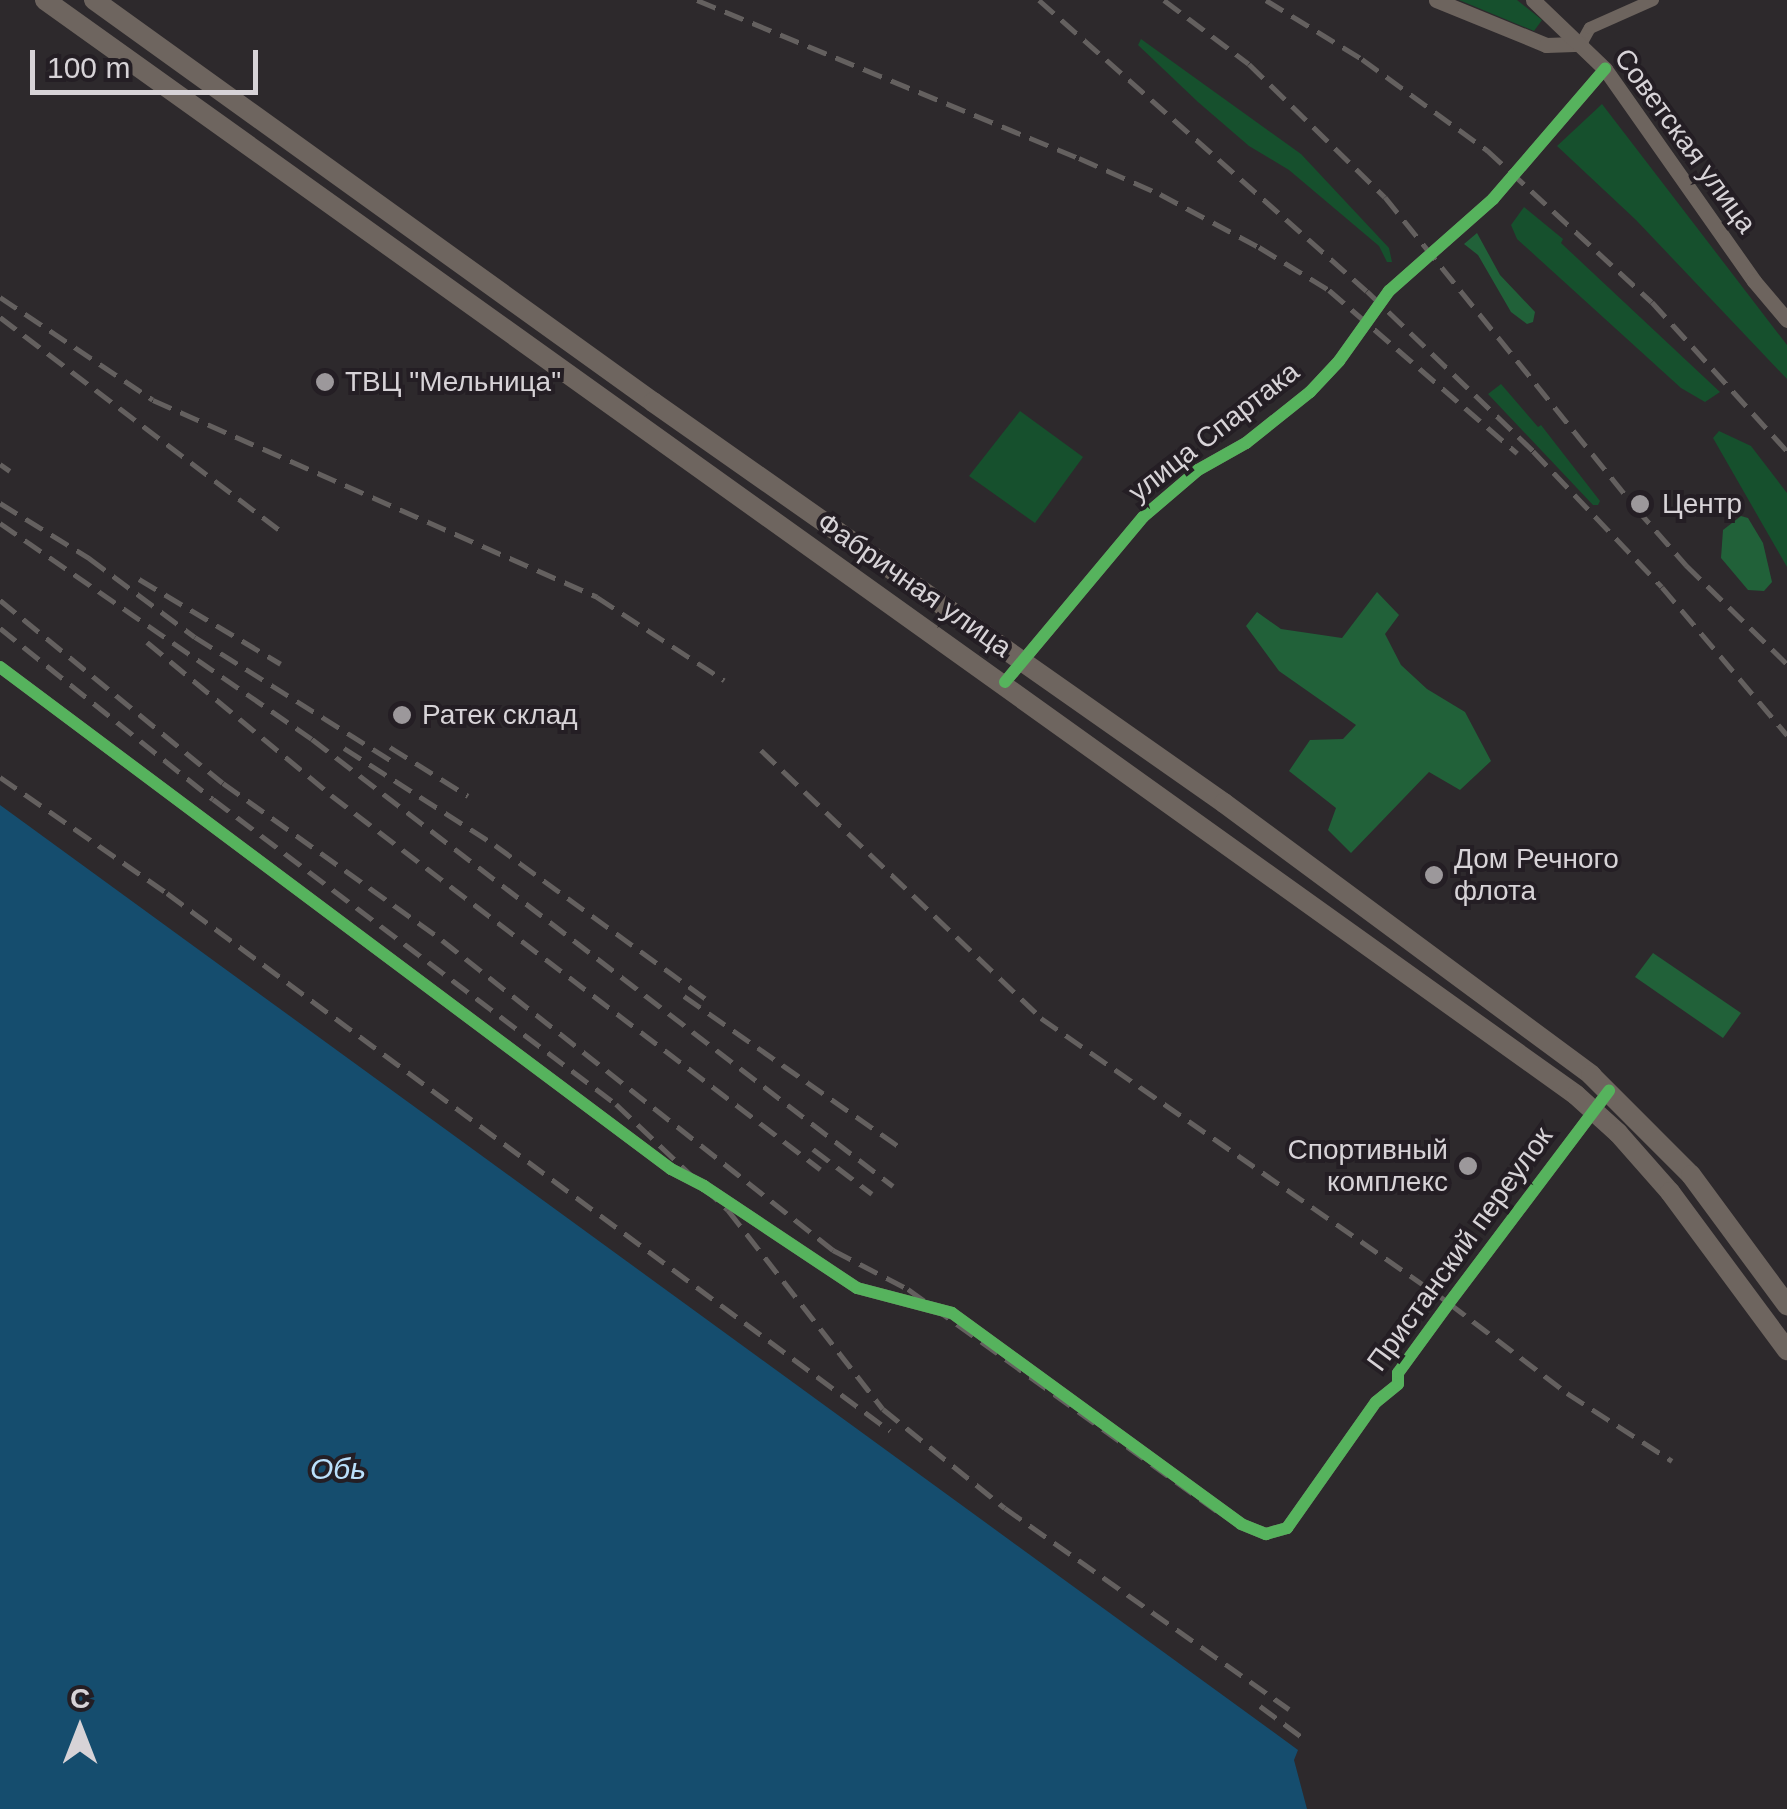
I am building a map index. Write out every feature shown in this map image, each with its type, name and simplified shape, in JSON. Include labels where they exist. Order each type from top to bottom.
[{"type":"main road","name":"Фабричная улица","points":[[45,0],[1005,682],[1594,1110],[1670,1192],[1787,1350]]},
{"type":"main road","name":"Фабричная улица","points":[[94,0],[1346,892],[1609,1092],[1691,1175],[1787,1305]]},
{"type":"street","points":[[1436,0],[1546,45],[1581,44],[1590,28],[1653,0]]},
{"type":"street","name":"Советская улица","points":[[1533,0],[1605,70],[1754,282],[1787,320]]},
{"type":"street","name":"улица Спартака","points":[[1005,682],[1143,517],[1198,470],[1278,420],[1340,361],[1389,290],[1494,199],[1605,70]]},
{"type":"street","name":"Пристанский переулок","points":[[0,668],[671,1170],[704,1186],[857,1288],[952,1313],[1242,1524],[1266,1534],[1287,1528],[1376,1402],[1398,1384],[1398,1372],[1609,1092]]},
{"type":"green space","points":[[1459,0],[1517,0],[1542,20],[1534,31]]},
{"type":"green space","points":[[1141,39],[1301,154],[1389,248],[1392,262],[1387,262],[1379,246],[1289,170],[1249,146],[1198,102],[1138,45]]},
{"type":"green space","points":[[1602,104],[1787,345],[1787,379],[1636,220],[1557,146]]},
{"type":"green space","points":[[1524,207],[1563,239],[1561,243],[1720,392],[1705,402],[1681,388],[1517,239],[1511,225]]},
{"type":"green space","points":[[1477,233],[1500,275],[1535,312],[1533,322],[1527,324],[1511,312],[1478,255],[1464,244]]},
{"type":"green space","points":[[1501,384],[1538,427],[1541,425],[1600,501],[1598,505],[1593,505],[1488,394]]},
{"type":"green space","points":[[1020,411],[1083,457],[1035,523],[969,476]]},
{"type":"green space","points":[[1719,431],[1751,446],[1787,493],[1787,567],[1713,438]]},
{"type":"green space","points":[[1741,516],[1748,518],[1763,543],[1772,582],[1764,591],[1748,590],[1721,558],[1723,530]]},
{"type":"green space","points":[[1377,592],[1399,615],[1385,634],[1401,665],[1427,689],[1465,712],[1491,761],[1460,790],[1429,772],[1351,853],[1328,830],[1336,808],[1289,771],[1310,740],[1343,739],[1356,725],[1279,671],[1246,626],[1257,612],[1281,629],[1342,638]]},
{"type":"green space","points":[[1653,953],[1741,1013],[1723,1038],[1635,977]]},
{"type":"water","name":"Обь","points":[[0,805],[1298,1750],[1294,1760],[1307,1809],[0,1809]]},
{"type":"railway","points":[[697,0],[1079,158],[1160,194],[1259,247],[1329,290],[1517,453]]},
{"type":"railway","points":[[1039,0],[1367,291],[1533,451],[1662,587],[1787,735]]},
{"type":"railway","points":[[1164,0],[1249,64],[1385,197],[1636,508],[1686,565],[1787,664]]},
{"type":"railway","points":[[1266,0],[1362,59],[1487,150],[1652,302],[1787,451]]},
{"type":"railway","points":[[0,297],[153,400],[597,597],[724,680]]},
{"type":"railway","points":[[0,317],[281,531]]},
{"type":"railway","points":[[0,464],[10,471]]},
{"type":"railway","points":[[0,503],[89,558],[195,637],[397,764]]},
{"type":"railway","points":[[0,523],[312,739],[893,1186]]},
{"type":"railway","points":[[139,579],[281,664]]},
{"type":"railway","points":[[0,600],[223,783],[442,940],[833,1250],[908,1289],[1224,1516]]},
{"type":"railway","points":[[0,628],[213,799],[616,1104],[728,1210],[883,1409],[1005,1508],[1289,1709]]},
{"type":"railway","points":[[147,642],[331,795],[820,1169]]},
{"type":"railway","points":[[390,747],[468,796]]},
{"type":"railway","points":[[344,748],[495,845],[705,998]]},
{"type":"railway","points":[[761,750],[1041,1018],[1449,1303],[1567,1393],[1672,1461]]},
{"type":"railway","points":[[0,777],[167,893],[890,1431]]},
{"type":"railway","points":[[684,996],[901,1148]]},
{"type":"railway","points":[[813,1149],[872,1194]]},
{"type":"railway","points":[[1260,1706],[1306,1740]]},
{"type":"cycle path","points":[[1005,682],[1143,517],[1198,470],[1246,443],[1310,392],[1339,361],[1389,291],[1493,199],[1605,69]]},
{"type":"cycle path","points":[[0,667],[671,1169],[704,1186],[857,1288],[952,1313],[1241,1524],[1266,1534],[1287,1528],[1376,1402],[1398,1384],[1398,1373],[1609,1091]]},
{"type":"place","name":"ТВЦ \"Мельница\"","points":[[325,382]]},
{"type":"place","name":"Центр","points":[[1640,504]]},
{"type":"place","name":"Ратек склад","points":[[402,715]]},
{"type":"place","name":"Дом Речного флота","points":[[1434,875]]},
{"type":"place","name":"Спортивный комплекс","points":[[1468,1166]]}]
